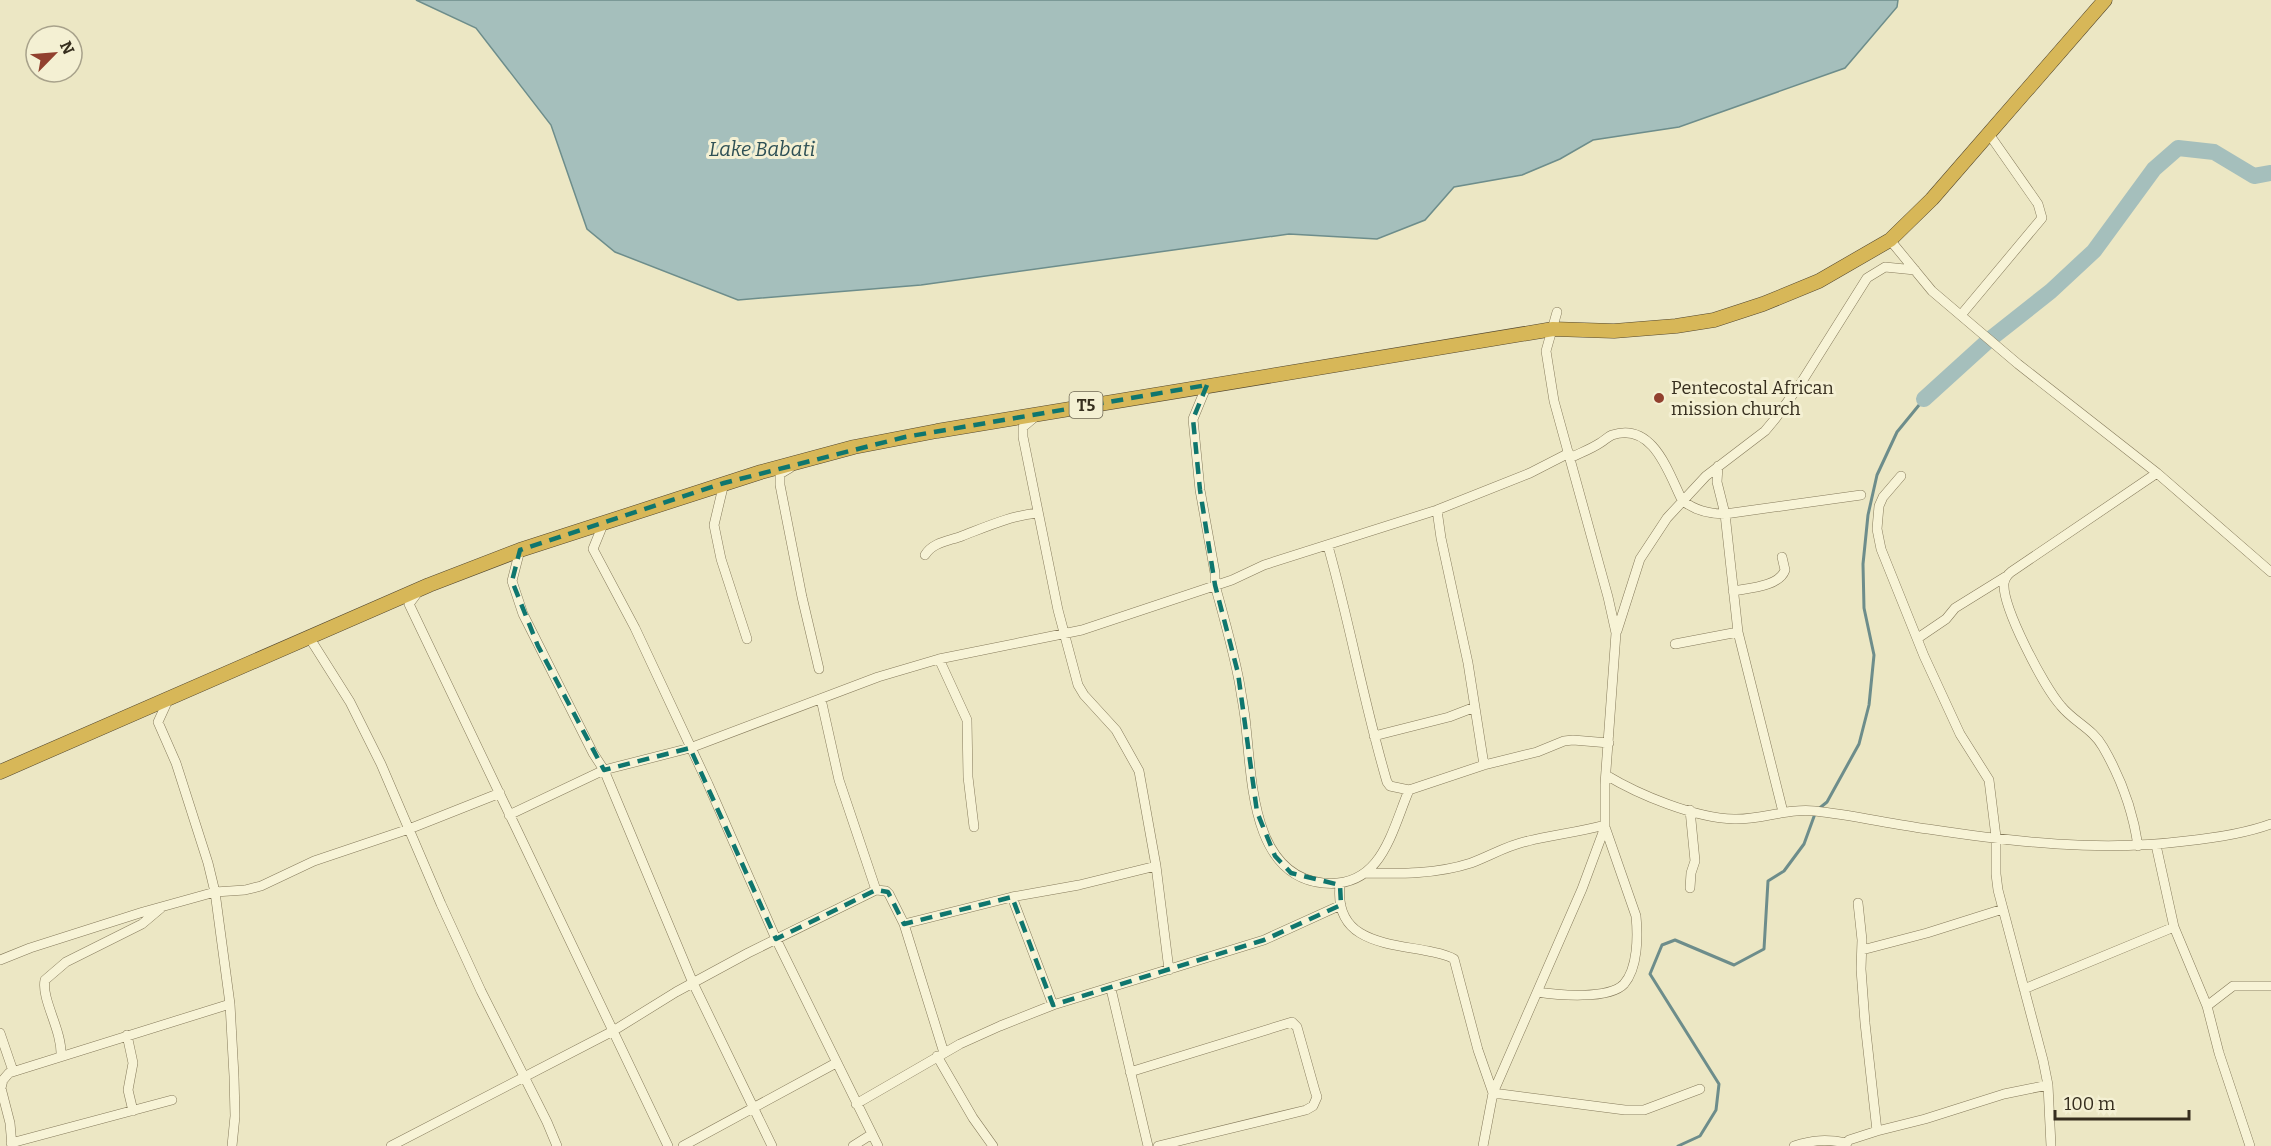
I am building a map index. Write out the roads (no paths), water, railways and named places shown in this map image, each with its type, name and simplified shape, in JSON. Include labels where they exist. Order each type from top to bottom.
[{"type":"highway","name":"T5","points":[[0,772],[420,589],[519,550],[799,461],[905,437],[1041,412],[1553,329],[1614,331],[1676,326],[1714,320],[1763,304],[1819,281],[1890,240],[1932,199],[2105,0]]},
{"type":"street","points":[[1960,315],[2042,218],[2038,204],[1989,134]]},
{"type":"street","points":[[1890,240],[1932,291],[2018,364],[2157,472],[2271,572]]},
{"type":"street","points":[[1483,1146],[1493,1093],[1582,889],[1605,826],[1606,775],[1616,633],[1640,559],[1656,533],[1718,466],[1766,431],[1806,375],[1867,278],[1886,267],[1915,270]]},
{"type":"street","points":[[1557,312],[1546,351],[1554,401],[1616,633]]},
{"type":"street","points":[[1207,385],[1193,419],[1200,490],[1215,573],[1215,585],[1235,660],[1246,725],[1252,790],[1265,835],[1275,856],[1291,873],[1313,882],[1340,885],[1365,873],[1377,863],[1409,790]]},
{"type":"street","points":[[1041,412],[1023,426],[1023,437],[1064,634],[1078,685],[1084,695],[1116,730],[1139,771],[1169,969]]},
{"type":"street","points":[[509,815],[604,770],[690,748],[878,677],[939,659],[1064,634],[1215,585],[1264,565],[1437,510],[1570,456],[1612,435],[1628,434],[1653,444],[1683,502],[1695,509],[1725,514],[1861,495]]},
{"type":"street","points":[[799,461],[780,474],[780,485],[819,669]]},
{"type":"street","points":[[1718,466],[1717,482],[1725,514],[1738,632],[1783,812]]},
{"type":"street","points":[[1918,639],[1946,619],[1954,608],[2005,577],[2157,472]]},
{"type":"street","points":[[1901,476],[1883,497],[1879,506],[1877,529],[1881,549],[1893,583],[1960,734],[1989,780],[1996,837],[1995,874],[2048,1084],[2051,1146]]},
{"type":"street","points":[[724,483],[714,525],[721,559],[747,639]]},
{"type":"street","points":[[1437,510],[1468,663],[1484,765]]},
{"type":"street","points":[[925,555],[941,543],[988,525],[1017,516],[1038,513]]},
{"type":"street","points":[[604,522],[594,549],[635,628],[776,939],[878,1146]]},
{"type":"street","points":[[1328,546],[1344,604],[1374,736],[1390,786],[1409,790],[1484,765],[1527,755],[1564,741],[1609,743]]},
{"type":"street","points":[[519,550],[512,581],[523,614],[593,753],[604,770],[693,983],[772,1146]]},
{"type":"street","points":[[1733,591],[1762,585],[1780,578],[1785,570],[1782,557]]},
{"type":"street","points":[[2005,577],[2006,598],[2031,658],[2049,693],[2063,710],[2097,737],[2104,749],[2128,801],[2138,846]]},
{"type":"street","points":[[420,589],[410,604],[668,1146]]},
{"type":"street","points":[[1675,644],[1738,632]]},
{"type":"street","points":[[309,637],[350,702],[459,943],[557,1146]]},
{"type":"street","points":[[939,659],[967,720],[968,777],[974,827]]},
{"type":"street","points":[[169,698],[158,722],[176,763],[208,863],[230,1004],[236,1116],[232,1146]]},
{"type":"street","points":[[820,699],[840,780],[876,890]]},
{"type":"street","points":[[1374,736],[1449,717],[1475,707]]},
{"type":"street","points":[[1606,775],[1650,798],[1701,814],[1734,819],[1783,812],[1816,811],[1929,830],[2049,845],[2156,845],[2250,831],[2271,824]]},
{"type":"street","points":[[0,960],[30,948],[214,892],[245,890],[261,886],[314,861],[409,829],[500,793]]},
{"type":"street","points":[[1690,810],[1695,850],[1690,888]]},
{"type":"street","points":[[1365,873],[1416,874],[1450,869],[1525,841],[1605,826]]},
{"type":"street","points":[[1537,992],[1576,996],[1615,989],[1622,986],[1631,970],[1637,930],[1636,916],[1605,826]]},
{"type":"street","points":[[2156,845],[2174,927],[2207,1006],[2219,1053],[2250,1146]]},
{"type":"street","points":[[904,924],[1012,897],[1079,885],[1155,866]]},
{"type":"street","points":[[1340,885],[1341,905],[1345,917],[1353,928],[1368,939],[1441,954],[1454,959],[1478,1050],[1493,1093]]},
{"type":"street","points":[[391,1146],[613,1031],[693,983],[776,939],[876,890],[886,891],[889,894],[904,924],[941,1055],[973,1118],[993,1146]]},
{"type":"street","points":[[1012,897],[1053,1005]]},
{"type":"street","points":[[1858,903],[1864,1012],[1877,1131]]},
{"type":"street","points":[[856,1104],[970,1039],[1053,1005],[1264,940],[1341,905]]},
{"type":"street","points":[[61,1055],[59,1033],[43,990],[45,980],[66,962],[142,924],[162,907]]},
{"type":"street","points":[[1862,950],[1927,933],[2003,909]]},
{"type":"street","points":[[2024,989],[2174,927]]},
{"type":"street","points":[[2207,1006],[2233,986],[2271,986]]},
{"type":"street","points":[[1111,989],[1148,1146]]},
{"type":"street","points":[[172,1100],[11,1145],[10,1123],[1,1088],[3,1080],[13,1071],[230,1004]]},
{"type":"street","points":[[1130,1072],[1292,1022],[1297,1028],[1317,1097],[1312,1107],[1158,1146]]},
{"type":"street","points":[[0,1034],[13,1071]]},
{"type":"street","points":[[127,1035],[133,1064],[128,1090],[133,1111]]},
{"type":"street","points":[[682,1146],[836,1062]]},
{"type":"street","points":[[1794,1146],[1823,1140],[1845,1145],[1849,1140],[1877,1131],[1925,1119],[2004,1094],[2048,1084]]},
{"type":"street","points":[[1493,1093],[1625,1110],[1644,1110],[1700,1089]]},
{"type":"street","points":[[853,1146],[872,1134]]},
{"type":"water","name":"Lake Babati","points":[[416,0],[1898,0],[1897,7],[1845,68],[1679,127],[1593,140],[1560,159],[1522,175],[1454,187],[1425,220],[1377,239],[1289,234],[921,285],[738,300],[615,252],[587,229],[551,125],[476,28]]},
{"type":"waterway","points":[[1924,399],[1989,340],[2051,291],[2094,251],[2154,169],[2178,148],[2214,152],[2254,176],[2271,173]]},
{"type":"waterway","points":[[1678,1146],[1700,1136],[1716,1110],[1719,1084],[1650,974],[1662,945],[1675,940],[1734,965],[1764,949],[1768,881],[1784,871],[1804,844],[1816,811],[1827,802],[1859,744],[1869,705],[1874,655],[1864,608],[1863,564],[1868,515],[1877,475],[1897,432],[1924,399]]},
{"type":"place","name":"Pentecostal African mission church","points":[[1659,398]]}]
